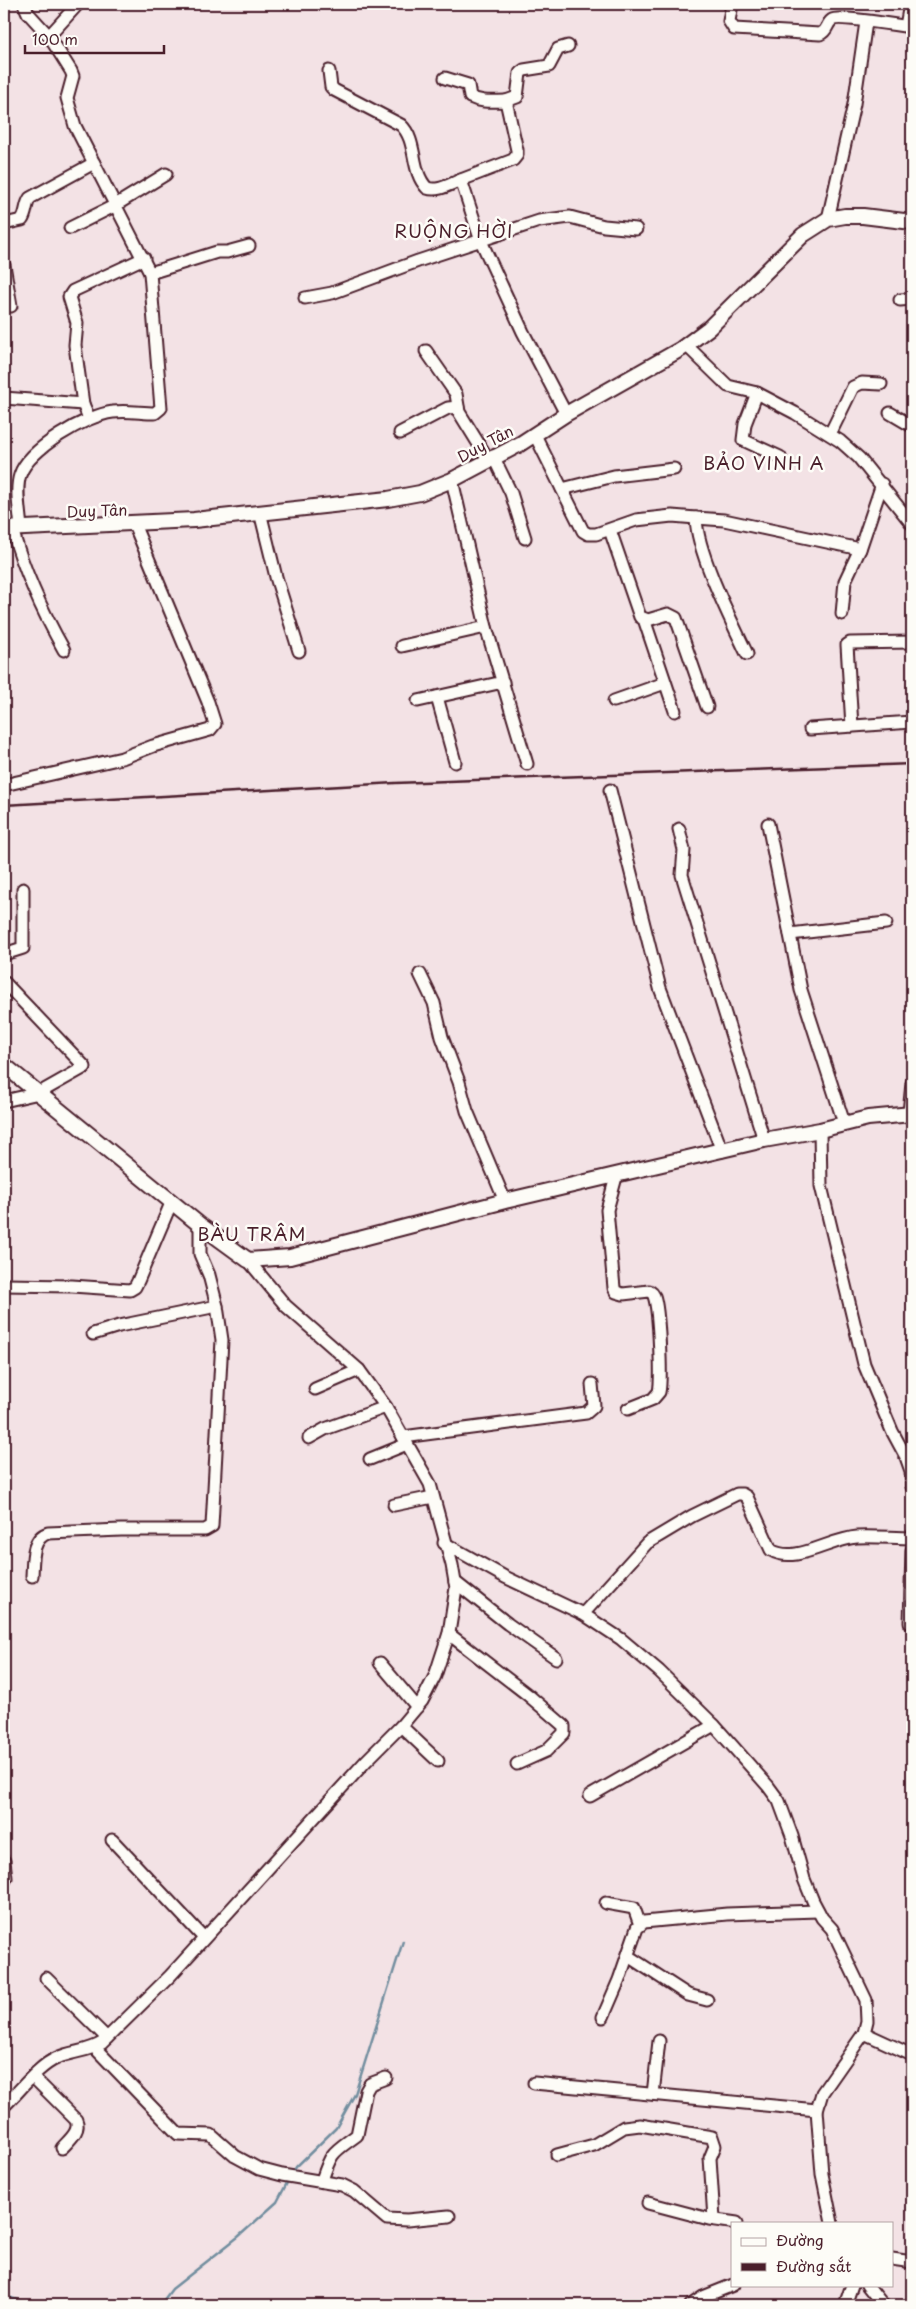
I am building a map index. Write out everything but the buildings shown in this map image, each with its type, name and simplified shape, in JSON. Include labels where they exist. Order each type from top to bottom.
[{"type":"street","points":[[24,4],[28,13],[49,36],[72,71],[73,76],[67,104],[75,126],[114,206],[144,258],[150,273],[162,408],[155,413],[114,411],[89,418],[57,438],[25,464],[19,478],[12,529],[40,606],[64,650]]},
{"type":"street","points":[[49,36],[78,4]]},
{"type":"street","points":[[732,4],[729,20],[734,29],[820,34],[826,31],[831,21],[835,18],[850,18],[866,22],[909,26],[910,4]]},
{"type":"street","points":[[828,219],[854,104],[866,22]]},
{"type":"street","points":[[445,78],[468,85],[470,97],[474,99],[490,102],[506,101],[517,97],[520,73],[524,70],[549,66],[558,49],[568,46]]},
{"type":"street","points":[[329,71],[331,87],[334,90],[401,125],[406,130],[414,161],[427,188],[432,190],[439,189],[516,158],[517,150],[506,101]]},
{"type":"street","points":[[4,224],[22,220],[30,198],[94,163]]},
{"type":"street","points":[[70,228],[114,206],[166,174]]},
{"type":"street","points":[[461,180],[481,240],[523,332],[566,414]]},
{"type":"street","name":"Duy Tân","points":[[12,529],[194,520],[407,496],[452,480],[686,346],[709,328],[803,235],[828,219],[845,216],[863,216],[912,222]]},
{"type":"street","points":[[304,298],[332,293],[418,261],[539,221],[561,217],[604,226],[636,229]]},
{"type":"street","points":[[150,273],[217,252],[227,252],[249,246]]},
{"type":"street","points":[[89,418],[83,404],[75,345],[77,323],[69,298],[73,291],[144,258]]},
{"type":"street","points":[[4,265],[11,306]]},
{"type":"street","points":[[900,300],[912,298]]},
{"type":"street","points":[[686,346],[728,386],[757,394],[795,413],[830,434],[859,458],[911,517]]},
{"type":"street","points":[[426,351],[456,394],[458,407],[491,458],[511,494],[525,538]]},
{"type":"street","points":[[830,434],[853,387],[862,383],[881,384]]},
{"type":"street","points":[[757,394],[745,424],[743,440],[780,457]]},
{"type":"street","points":[[4,398],[83,404]]},
{"type":"street","points":[[400,433],[448,408],[458,407]]},
{"type":"street","points":[[890,413],[912,426]]},
{"type":"street","points":[[535,434],[582,531],[588,534],[610,530],[636,520],[672,516],[724,520],[860,549]]},
{"type":"street","points":[[562,489],[614,476],[674,469]]},
{"type":"street","points":[[452,480],[486,627],[527,764]]},
{"type":"street","points":[[842,614],[845,581],[860,549],[882,484]]},
{"type":"street","points":[[260,512],[276,577],[299,651]]},
{"type":"street","points":[[696,518],[698,532],[708,562],[747,654]]},
{"type":"street","points":[[4,785],[122,758],[153,746],[210,730],[215,724],[208,702],[134,524]]},
{"type":"street","points":[[610,530],[640,617],[648,620],[668,614],[676,618],[707,707]]},
{"type":"street","points":[[644,619],[675,711]]},
{"type":"street","points":[[402,646],[486,627]]},
{"type":"street","points":[[852,726],[847,645],[850,643],[912,642]]},
{"type":"street","points":[[418,701],[503,682]]},
{"type":"street","points":[[614,701],[666,683]]},
{"type":"street","points":[[437,696],[454,762]]},
{"type":"street","points":[[810,728],[912,722]]},
{"type":"street","points":[[610,790],[660,988],[722,1150]]},
{"type":"street","points":[[768,824],[801,990],[844,1123]]},
{"type":"street","points":[[679,829],[684,850],[682,874],[764,1140]]},
{"type":"street","points":[[4,954],[23,948],[23,889]]},
{"type":"street","points":[[790,934],[886,923]]},
{"type":"street","points":[[420,974],[434,1003],[442,1037],[459,1082],[467,1111],[505,1201]]},
{"type":"street","points":[[4,982],[85,1067],[39,1093],[4,1101]]},
{"type":"street","points":[[4,1064],[200,1225],[248,1260],[286,1306],[359,1370],[386,1407],[430,1484],[455,1582],[454,1604],[449,1634],[435,1676],[417,1707],[401,1726],[366,1761],[170,1976],[107,2038],[94,2048],[56,2058],[4,2106]]},
{"type":"street","points":[[248,1260],[290,1257],[505,1201],[616,1177],[764,1140],[820,1130],[844,1123],[911,1113],[912,1083]]},
{"type":"street","points":[[820,1130],[821,1186],[864,1364],[892,1431],[906,1457],[911,1470],[912,1487]]},
{"type":"street","points":[[616,1177],[607,1210],[614,1288],[619,1294],[649,1290],[652,1293],[655,1303],[658,1346],[659,1392],[653,1399],[628,1409]]},
{"type":"street","points":[[4,1285],[72,1286],[130,1290],[135,1287],[138,1281],[172,1201]]},
{"type":"street","points":[[32,1576],[36,1544],[40,1537],[48,1533],[121,1530],[205,1530],[212,1526],[222,1357],[221,1324],[209,1275],[200,1254],[200,1225]]},
{"type":"street","points":[[93,1334],[119,1326],[217,1306]]},
{"type":"street","points":[[315,1389],[359,1370]]},
{"type":"street","points":[[370,1459],[405,1440],[586,1412],[594,1406],[592,1384]]},
{"type":"street","points":[[309,1438],[325,1429],[386,1407]]},
{"type":"street","points":[[583,1614],[647,1543],[692,1516],[737,1494],[747,1497],[771,1550],[778,1555],[791,1556],[829,1543],[858,1537],[912,1538]]},
{"type":"street","points":[[394,1505],[433,1497]]},
{"type":"street","points":[[444,1543],[505,1577],[583,1614],[621,1639],[659,1670],[714,1725],[779,1801],[792,1836],[804,1879],[818,1911],[832,1929],[866,2000],[867,2021],[864,2033],[822,2093],[817,2110],[822,2174],[832,2222]]},
{"type":"street","points":[[910,1623],[912,1550]]},
{"type":"street","points":[[455,1582],[508,1624],[556,1658]]},
{"type":"street","points":[[449,1634],[528,1695],[564,1726],[564,1732],[546,1751],[517,1764]]},
{"type":"street","points":[[380,1663],[417,1707]]},
{"type":"street","points":[[590,1796],[714,1725]]},
{"type":"street","points":[[401,1726],[438,1761]]},
{"type":"street","points":[[112,1840],[204,1938]]},
{"type":"street","points":[[4,1861],[6,1870],[4,1882]]},
{"type":"street","points":[[603,2017],[640,1925],[634,1908],[606,1903]]},
{"type":"street","points":[[640,1925],[652,1920],[677,1918],[818,1911]]},
{"type":"street","points":[[628,1956],[688,1995],[707,2000]]},
{"type":"street","points":[[46,1978],[107,2038]]},
{"type":"street","points":[[864,2033],[912,2055]]},
{"type":"street","points":[[653,2094],[659,2041]]},
{"type":"street","points":[[94,2048],[178,2134],[211,2135],[242,2161],[259,2169],[342,2185],[354,2191],[387,2219],[407,2220],[449,2216]]},
{"type":"street","points":[[33,2078],[76,2120],[77,2130],[62,2148]]},
{"type":"street","points":[[322,2180],[328,2160],[336,2149],[357,2135],[366,2091],[370,2084],[386,2078]]},
{"type":"street","points":[[534,2083],[817,2110]]},
{"type":"street","points":[[558,2155],[594,2145],[624,2127],[640,2125],[712,2137],[715,2146],[710,2158],[714,2219]]},
{"type":"street","points":[[648,2203],[731,2222]]},
{"type":"street","points":[[894,2260],[912,2262]]},
{"type":"street","points":[[691,2305],[731,2286]]},
{"type":"street","points":[[846,2305],[852,2286]]},
{"type":"street","points":[[868,2286],[883,2305]]},
{"type":"waterway","points":[[292,2174],[296,2167],[336,2128],[355,2094],[403,1941]]},
{"type":"waterway","points":[[160,2305],[172,2289],[238,2237],[277,2202],[288,2181]]},
{"type":"waterway","points":[[4,2296],[34,2305]]},
{"type":"railway","points":[[4,805],[395,783],[912,764]]},
{"type":"district","name":"RUỘNG HỜI","points":[[454,230]]},
{"type":"district","name":"BẢO VINH A","points":[[764,462]]},
{"type":"district","name":"BÀU TRÂM","points":[[252,1233]]}]
